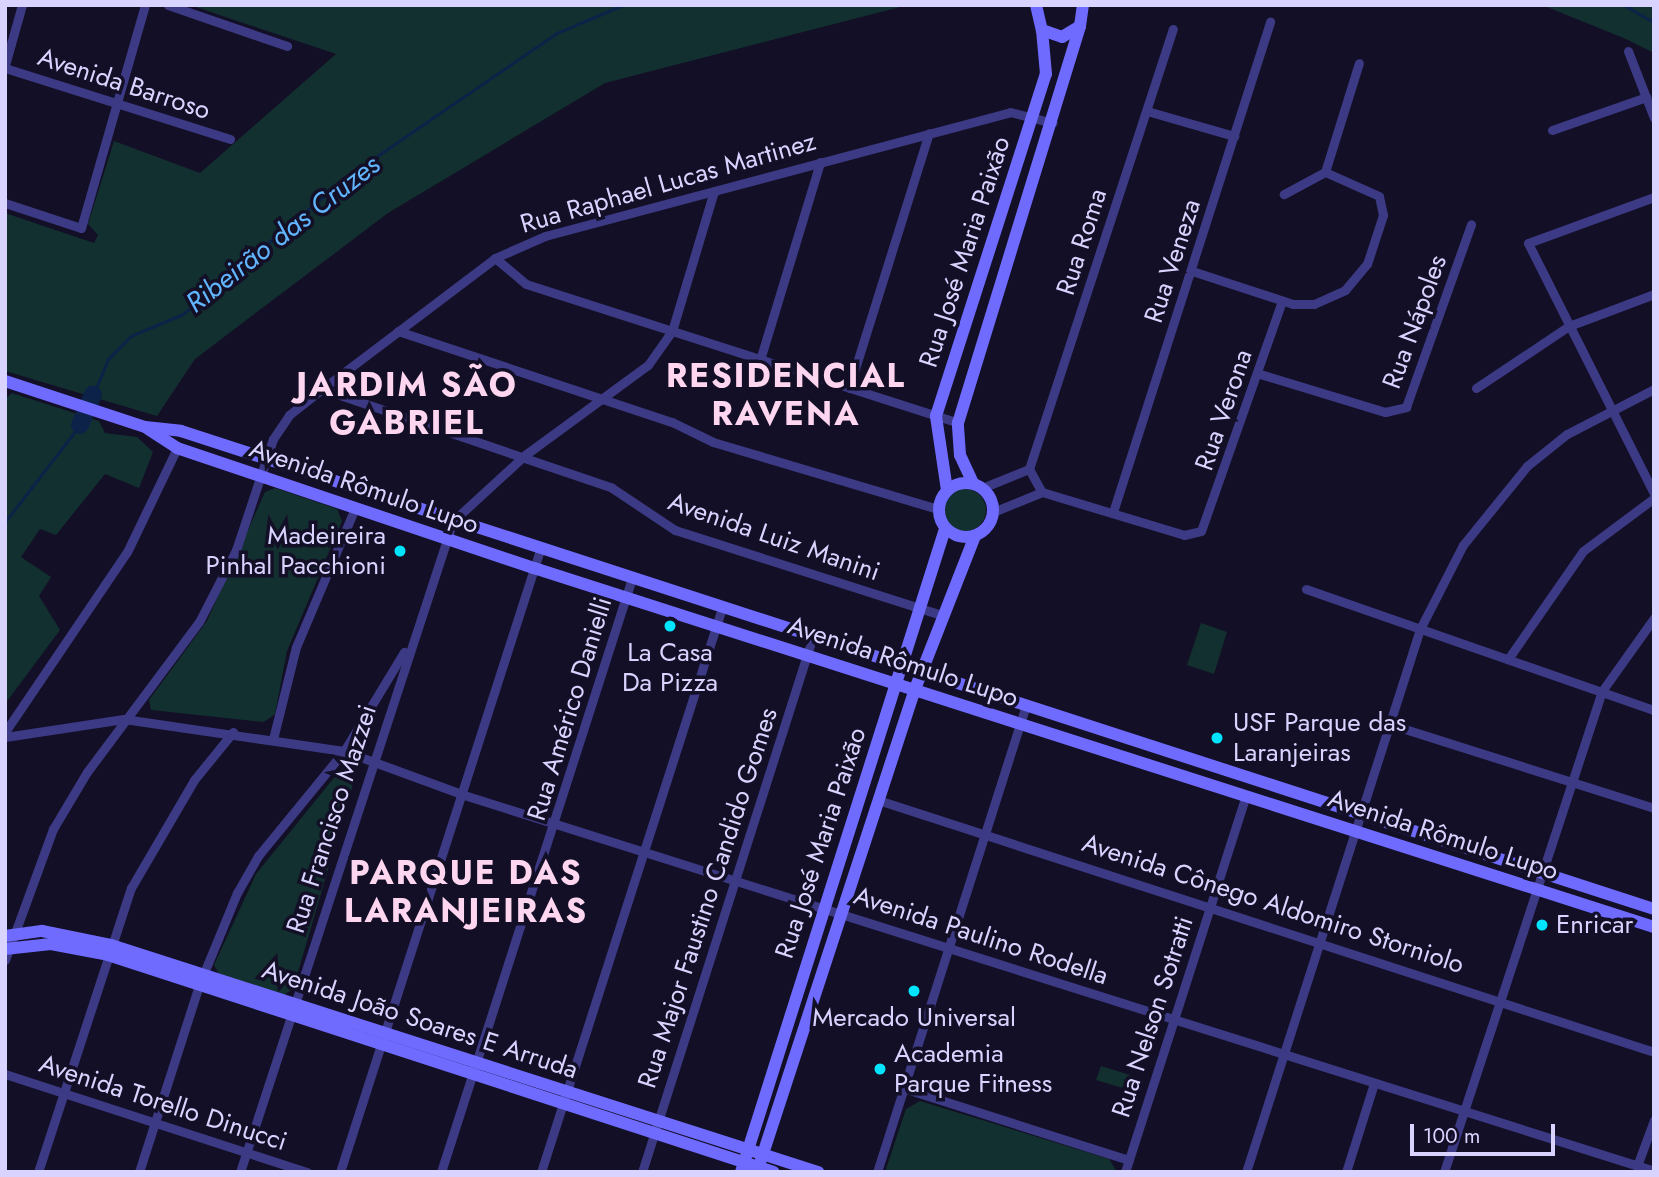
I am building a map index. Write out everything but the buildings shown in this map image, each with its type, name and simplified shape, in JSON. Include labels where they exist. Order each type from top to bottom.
[{"type":"street","points":[[5,67],[22,5]]},
{"type":"street","points":[[5,203],[81,228],[145,5]]},
{"type":"street","points":[[168,5],[287,46]]},
{"type":"street","name":"Rua José Maria Paixão","points":[[947,489],[936,416],[1048,67],[1036,5]]},
{"type":"street","name":"Rua José Maria Paixão","points":[[978,486],[960,455],[958,423],[1053,123],[1080,26],[1083,5]]},
{"type":"street","name":"Rua Veneza","points":[[1113,512],[1270,22]]},
{"type":"street","points":[[1042,30],[1062,37],[1080,26]]},
{"type":"street","name":"Rua Roma","points":[[1030,469],[1173,29]]},
{"type":"street","points":[[1628,51],[1654,118]]},
{"type":"street","points":[[1284,194],[1325,173],[1359,63]]},
{"type":"street","name":"Avenida Barroso","points":[[5,67],[230,139]]},
{"type":"street","points":[[1552,130],[1646,97]]},
{"type":"street","points":[[1147,111],[1234,136]]},
{"type":"street","name":"Rua Raphael Lucas Martinez","points":[[8,945],[53,829],[124,719],[198,622],[236,550],[266,461],[289,415],[322,389],[495,258],[545,236],[1010,112],[1053,123]]},
{"type":"street","points":[[849,388],[929,133]]},
{"type":"street","points":[[760,360],[820,162]]},
{"type":"street","points":[[1192,271],[1282,301],[1325,301],[1354,283],[1367,264],[1383,215],[1381,199],[1325,173]]},
{"type":"street","points":[[453,521],[525,455],[605,400],[648,365],[672,331],[714,191]]},
{"type":"street","points":[[1508,659],[1583,551],[1654,496],[1528,243],[1654,197]]},
{"type":"street","name":"Rua Nápoles","points":[[1259,374],[1385,412],[1406,407],[1471,224]]},
{"type":"street","points":[[495,258],[526,284],[958,423]]},
{"type":"street","points":[[1476,388],[1569,326],[1654,293]]},
{"type":"street","name":"Rua Verona","points":[[1113,512],[1184,536],[1201,531],[1259,374],[1282,301]]},
{"type":"street","points":[[398,331],[605,400],[713,442],[938,509]]},
{"type":"street","name":"Avenida Rômulo Lupo","points":[[5,381],[145,427],[181,431],[540,550],[902,664],[1654,908]]},
{"type":"street","name":"Avenida Luiz Manini","points":[[322,389],[525,455],[612,488],[675,530],[942,615]]},
{"type":"street","points":[[1246,1172],[1420,629],[1463,545],[1492,503],[1547,450],[1611,408],[1654,389]]},
{"type":"street","name":"Avenida Rômulo Lupo","points":[[145,427],[177,448],[534,568],[1654,927]]},
{"type":"street","points":[[5,734],[127,552],[177,448]]},
{"type":"street","points":[[1042,492],[1030,469],[978,486],[947,489],[938,509],[946,529],[975,536],[993,512],[1042,492],[1113,512]]},
{"type":"street","points":[[978,486],[993,512]]},
{"type":"street","points":[[273,738],[296,648],[355,508]]},
{"type":"street","name":"Rua Francisco Mazzei","points":[[240,1172],[412,638],[453,521]]},
{"type":"street","name":"Rua José Maria Paixão","points":[[744,1161],[896,682],[923,609],[946,529]]},
{"type":"street","name":"Rua José Maria Paixão","points":[[760,1164],[840,912],[921,671],[975,536]]},
{"type":"street","points":[[341,1172],[464,796],[540,550]]},
{"type":"street","name":"Rua Américo Danielli","points":[[441,1172],[556,825],[632,578]]},
{"type":"street","points":[[1306,589],[1654,710]]},
{"type":"street","points":[[541,1172],[648,852],[722,607]]},
{"type":"street","points":[[1444,1172],[1602,691],[1654,618]]},
{"type":"street","name":"Rua Major Faustino Candido Gomes","points":[[642,1172],[739,880],[813,636]]},
{"type":"street","points":[[139,1172],[201,979],[258,856],[344,751],[412,638]]},
{"type":"street","points":[[877,1172],[1026,706]]},
{"type":"street","name":"Avenida Paulino Rodella","points":[[5,734],[124,719],[233,732],[344,751],[464,796],[825,907],[948,949],[1654,1171]]},
{"type":"street","points":[[1389,724],[1654,807]]},
{"type":"street","points":[[38,1172],[131,888],[161,834],[233,732]]},
{"type":"street","name":"Rua Nelson Sotratti","points":[[1125,1172],[1212,908],[1246,795]]},
{"type":"street","name":"Avenida Cônego Aldomiro Storniolo","points":[[878,800],[1500,999],[1654,1052]]},
{"type":"street","name":"Avenida João Soares E Arruda","points":[[8,945],[68,934],[110,950],[658,1125],[744,1161],[818,1172]]},
{"type":"street","name":"Avenida Torello Dinucci","points":[[5,1074],[307,1172]]},
{"type":"street","points":[[1346,1172],[1374,1083]]},
{"type":"street","points":[[903,1088],[1129,1160]]},
{"type":"street","points":[[1637,1166],[1654,1121]]},
{"type":"street","name":"Avenida João Soares E Arruda","points":[[760,1164],[774,1172]]},
{"type":"green space","points":[[190,5],[908,5],[605,83],[388,213],[195,359],[157,416],[5,371],[5,213],[94,243],[98,235],[88,224],[114,141],[200,173],[336,54]]},
{"type":"green space","points":[[1542,5],[1654,5],[1654,53],[1626,39]]},
{"type":"green space","points":[[12,393],[99,421],[105,433],[137,437],[153,452],[139,488],[105,474],[56,535],[40,529],[21,557],[51,577],[39,596],[60,630],[5,704],[5,399]]},
{"type":"green space","points":[[275,488],[337,509],[342,521],[287,651],[275,714],[264,722],[151,710],[149,700],[207,621],[265,492]]},
{"type":"green space","points":[[965,489],[980,495],[986,510],[980,525],[965,531],[950,525],[944,510],[950,495]]},
{"type":"green space","points":[[1201,623],[1227,632],[1214,674],[1187,665]]},
{"type":"green space","points":[[345,764],[352,766],[354,781],[293,989],[284,995],[219,974],[214,965],[256,874]]},
{"type":"green space","points":[[1101,1066],[1130,1075],[1126,1089],[1096,1080]]},
{"type":"green space","points":[[920,1101],[1109,1159],[1117,1172],[885,1172],[906,1109]]},
{"type":"waterway","name":"Ribeirão das Cruzes","points":[[93,395],[108,359],[131,336],[183,314],[348,176],[555,34],[623,5]]},
{"type":"waterway","name":"Ribeirão das Cruzes","points":[[1624,5],[1654,22]]},
{"type":"waterway","name":"Ribeirão das Cruzes","points":[[80,425],[93,395]]},
{"type":"waterway","name":"Ribeirão das Cruzes","points":[[5,522],[80,425]]},
{"type":"place","name":"Madeireira Pinhal Pacchioni","points":[[400,551]]},
{"type":"place","name":"La Casa Da Pizza","points":[[670,626]]},
{"type":"place","name":"USF Parque das Laranjeiras","points":[[1217,738]]},
{"type":"place","name":"Enricar","points":[[1542,925]]},
{"type":"place","name":"Mercado Universal","points":[[914,991]]},
{"type":"place","name":"Academia Parque Fitness","points":[[880,1069]]},
{"type":"district","name":"RESIDENCIAL RAVENA","points":[[786,395]]},
{"type":"district","name":"JARDIM SÃO GABRIEL","points":[[407,404]]},
{"type":"district","name":"PARQUE DAS LARANJEIRAS","points":[[466,892]]}]
